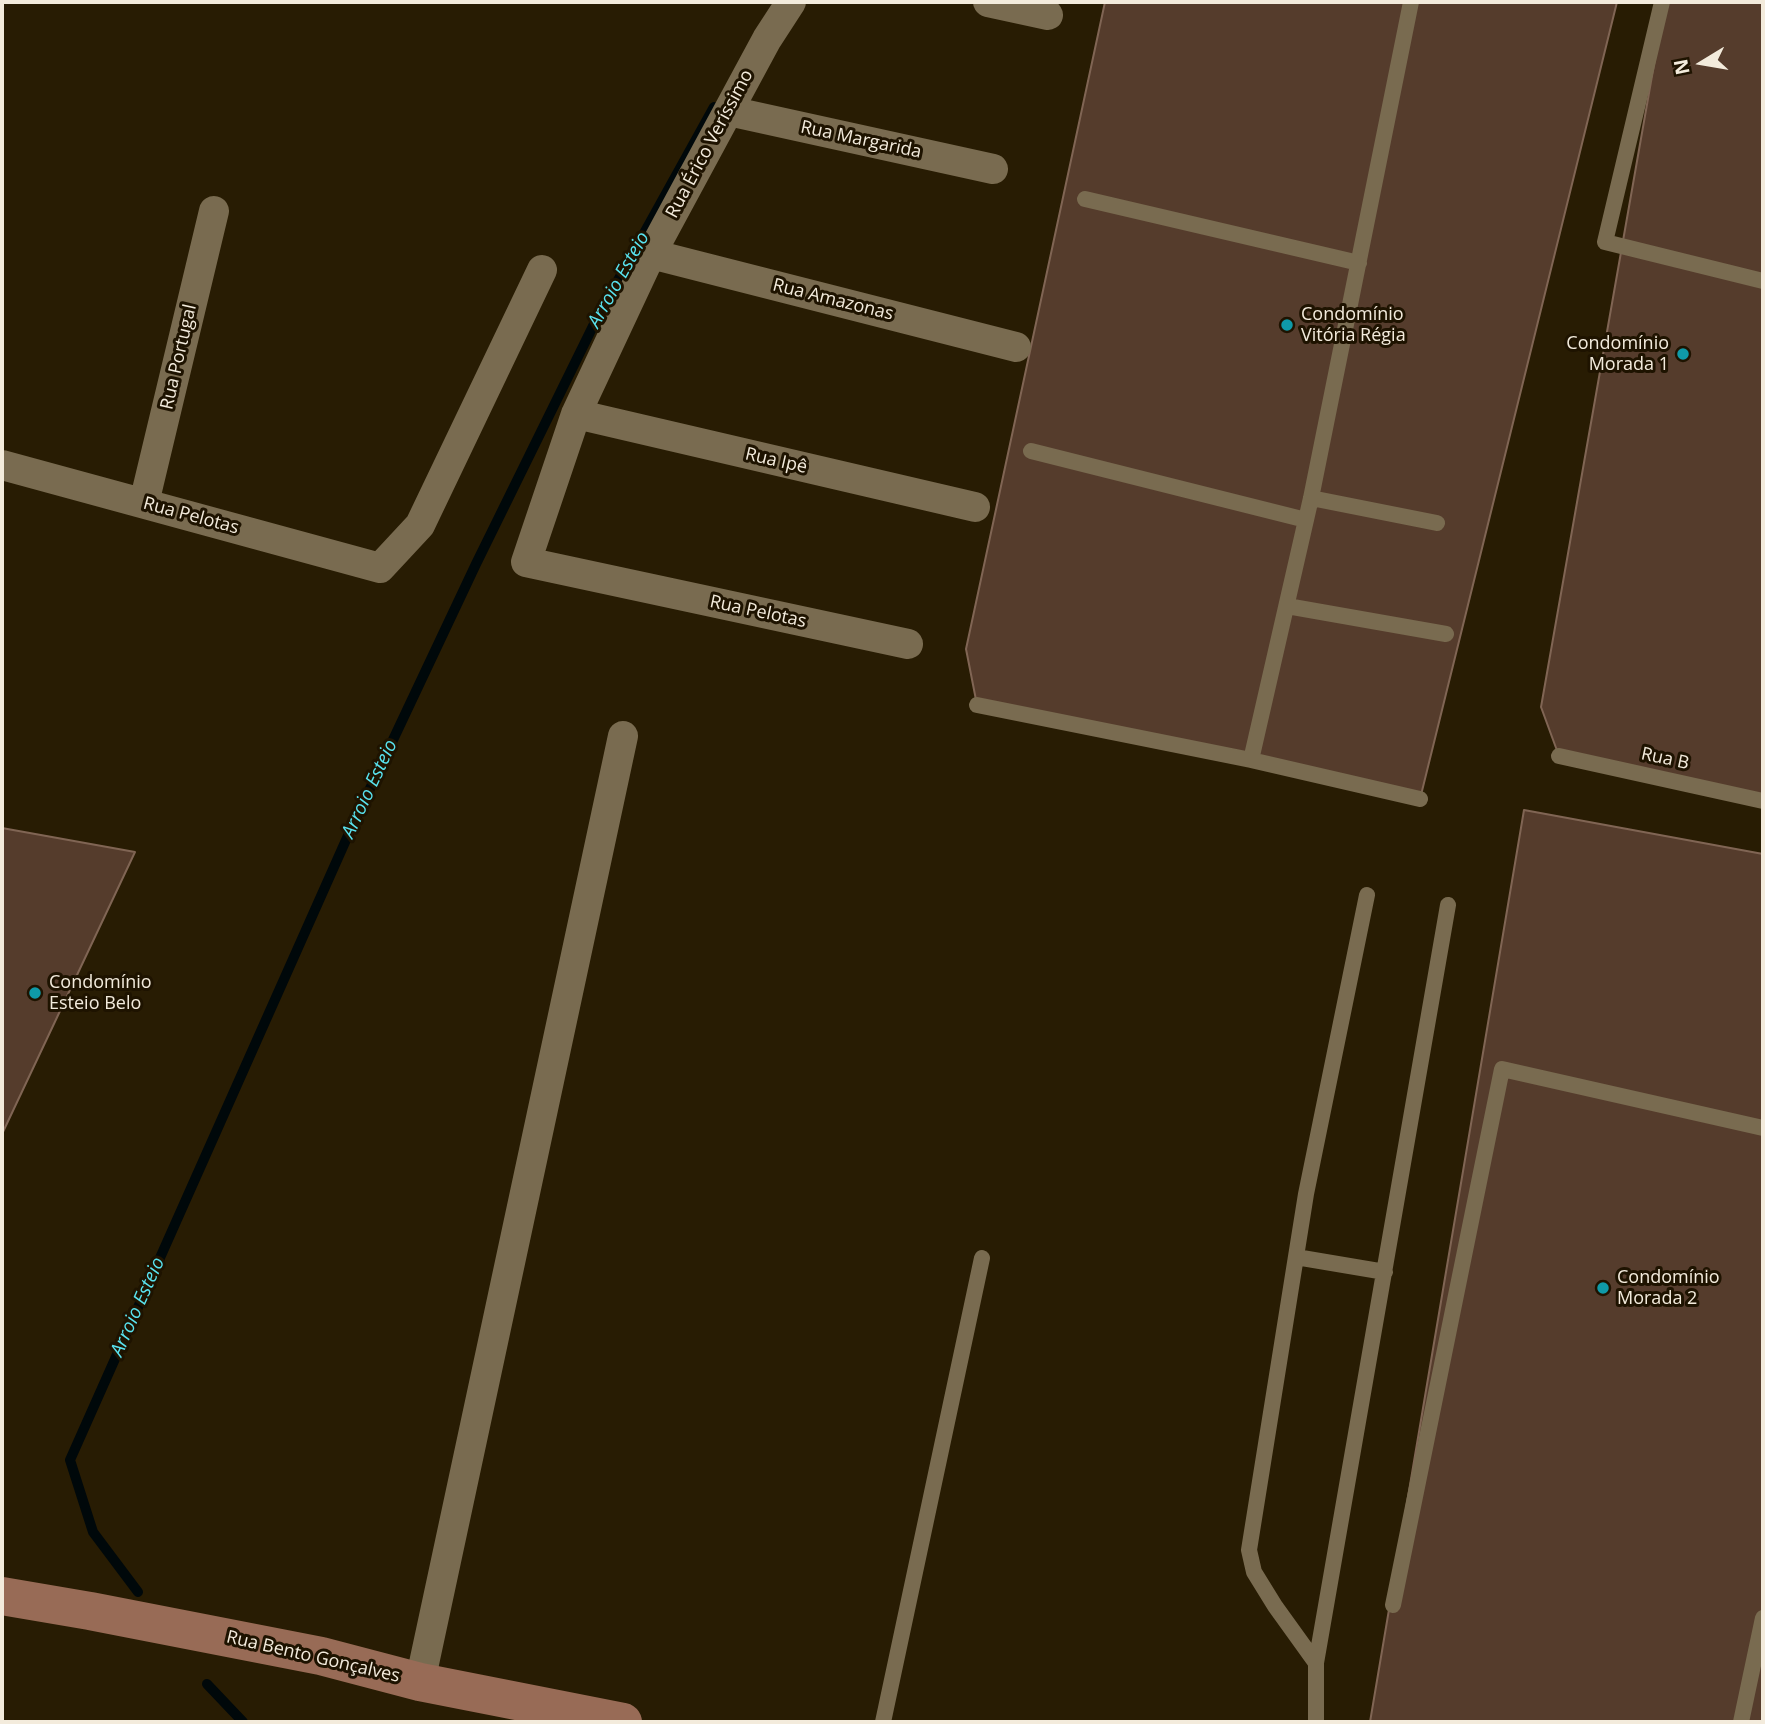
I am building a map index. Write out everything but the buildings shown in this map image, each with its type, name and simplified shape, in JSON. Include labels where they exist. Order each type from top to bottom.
[{"type":"main road","name":"Rua Bento Gonçalves","points":[[2,1597],[90,1611],[321,1656],[420,1682],[623,1722]]},
{"type":"street","name":"Rua Érico Veríssimo","points":[[526,562],[576,414],[651,254],[767,39],[791,2]]},
{"type":"street","points":[[988,2],[1048,15]]},
{"type":"street","name":"Rua Margarida","points":[[729,111],[993,169]]},
{"type":"street","name":"Rua Portugal","points":[[144,503],[214,211]]},
{"type":"street","name":"Rua Amazonas","points":[[651,254],[1016,347]]},
{"type":"street","name":"Rua Pelotas","points":[[2,465],[380,568],[420,525],[542,270]]},
{"type":"street","name":"Rua Ipê","points":[[576,414],[975,507]]},
{"type":"street","name":"Rua Pelotas","points":[[526,562],[908,644]]},
{"type":"street","points":[[420,1682],[623,736]]},
{"type":"lane","points":[[1251,760],[1311,498],[1411,2]]},
{"type":"lane","points":[[1662,2],[1605,242],[1763,281]]},
{"type":"lane","points":[[1085,199],[1359,263]]},
{"type":"lane","points":[[1031,451],[1306,520]]},
{"type":"lane","points":[[1311,498],[1437,523]]},
{"type":"lane","points":[[1287,606],[1446,634]]},
{"type":"lane","points":[[977,705],[1251,760],[1420,799]]},
{"type":"lane","name":"Rua B","points":[[1559,756],[1763,801]]},
{"type":"lane","points":[[1317,1663],[1254,1572],[1249,1550],[1306,1194],[1367,895]]},
{"type":"lane","points":[[1316,1722],[1317,1663],[1448,905]]},
{"type":"lane","points":[[1393,1605],[1502,1069],[1763,1128]]},
{"type":"lane","points":[[1296,1257],[1385,1272]]},
{"type":"lane","points":[[883,1722],[982,1258]]},
{"type":"lane","points":[[1741,1722],[1763,1618]]},
{"type":"waterway","name":"Arroio Esteio","points":[[138,1592],[93,1532],[70,1460],[350,831],[476,564],[596,320],[714,107]]},
{"type":"waterway","name":"Arroio Esteio","points":[[207,1684],[243,1722]]},
{"type":"place","name":"Condomínio Vitória Régia","points":[[1287,325]]},
{"type":"place","name":"Condomínio Morada 1","points":[[1683,354]]},
{"type":"place","name":"Condomínio Esteio Belo","points":[[35,993]]},
{"type":"place","name":"Condomínio Morada 2","points":[[1603,1288]]}]
